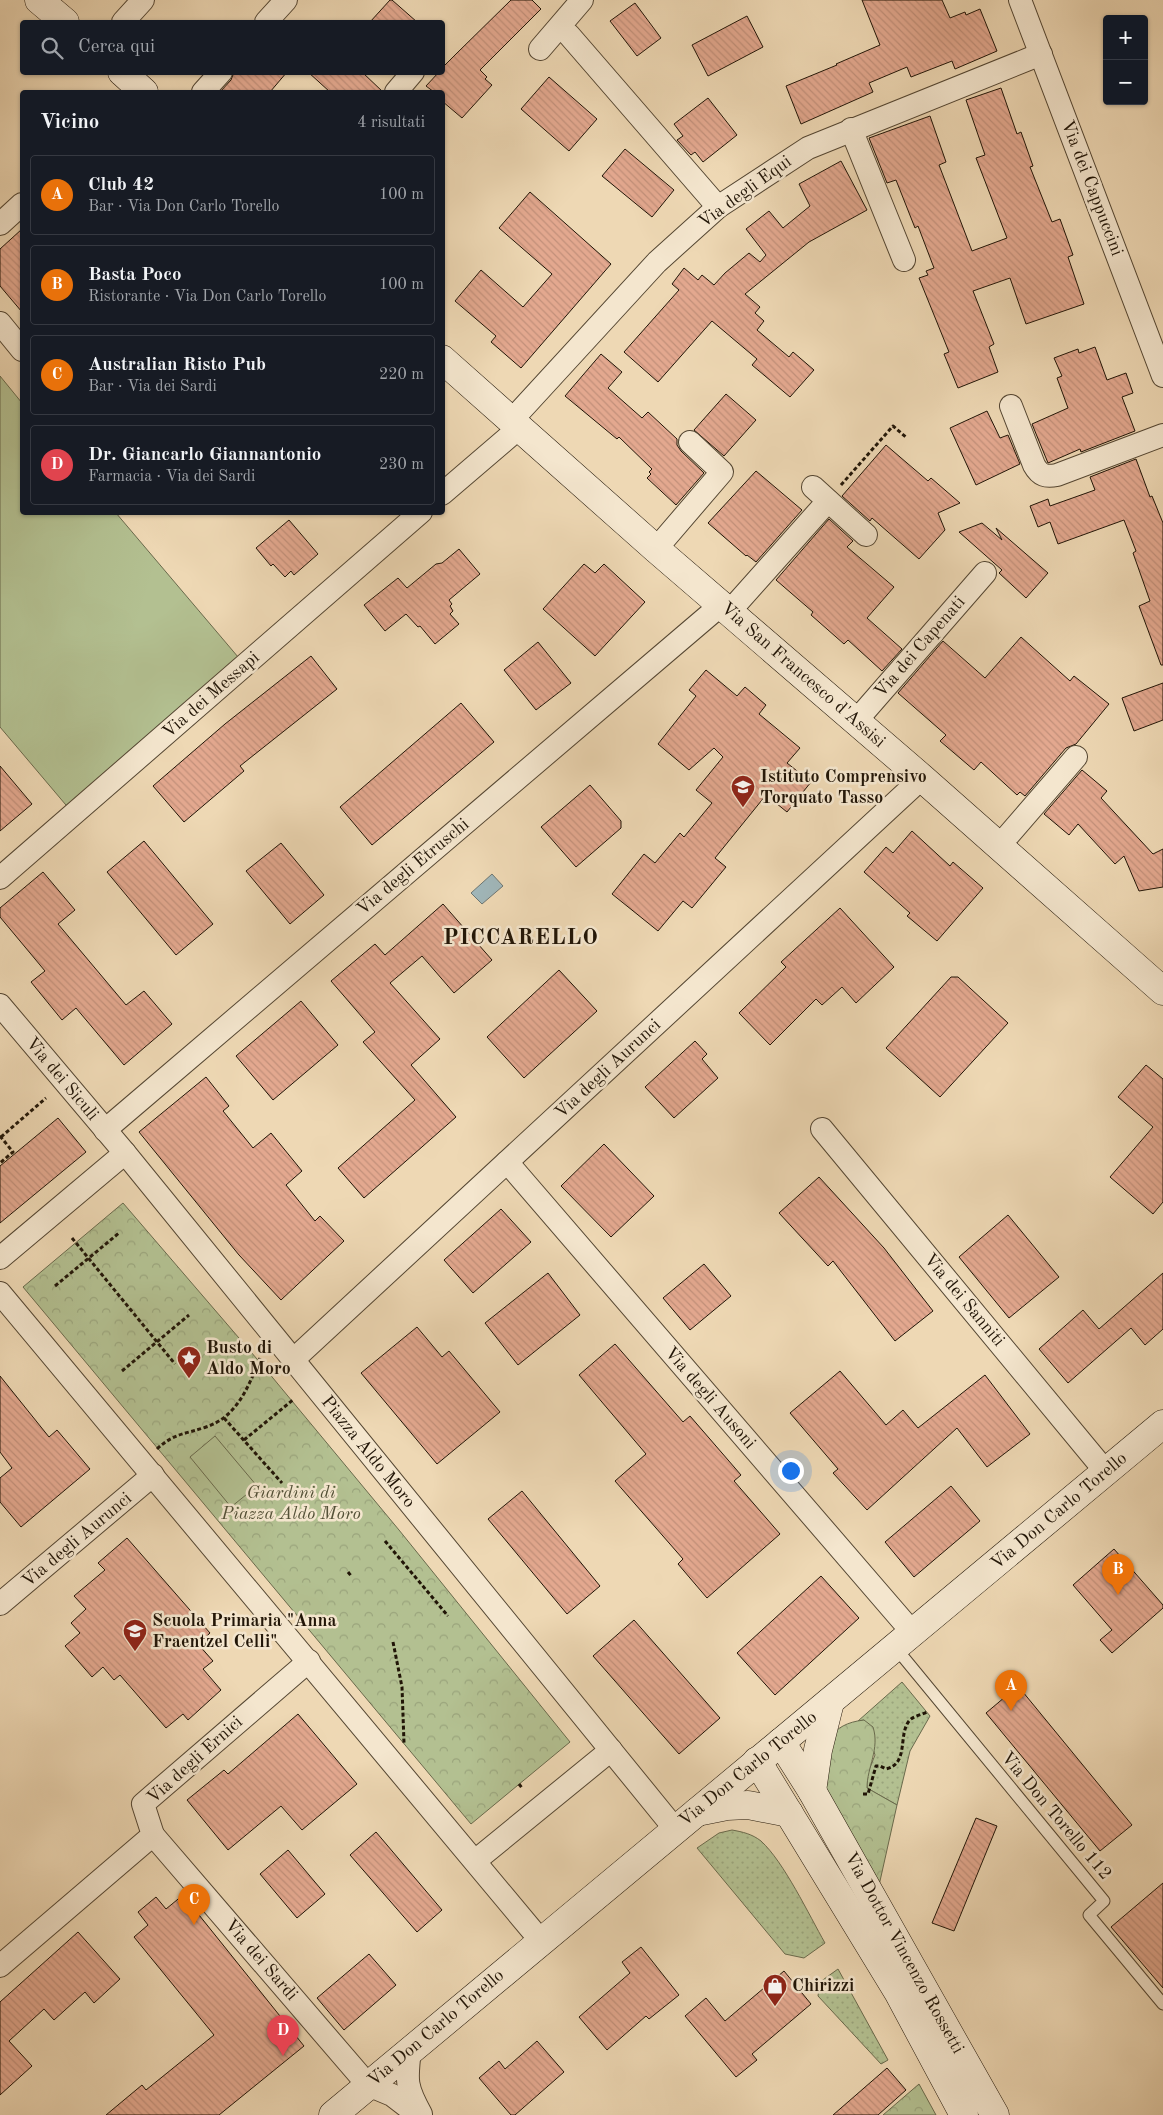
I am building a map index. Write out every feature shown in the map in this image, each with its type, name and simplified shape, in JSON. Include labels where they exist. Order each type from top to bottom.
[{"type":"street","points":[[40,0],[63,20]]},
{"type":"street","points":[[125,20],[143,0]]},
{"type":"street","points":[[268,20],[286,0]]},
{"type":"street","points":[[540,49],[582,0]]},
{"type":"street","name":"Via dei Cappuccini","points":[[1020,0],[1163,376]]},
{"type":"street","points":[[570,35],[718,208]]},
{"type":"street","name":"Via degli Equi","points":[[515,424],[657,262],[718,208],[808,148],[851,129],[1041,54]]},
{"type":"street","points":[[125,75],[142,90]]},
{"type":"street","points":[[205,90],[218,75]]},
{"type":"street","points":[[398,90],[410,75]]},
{"type":"street","points":[[851,129],[904,260]]},
{"type":"street","points":[[0,224],[20,206]]},
{"type":"street","points":[[0,323],[20,348]]},
{"type":"street","name":"Via San Francesco d'Assisi","points":[[445,362],[656,549],[922,778],[1163,991]]},
{"type":"street","points":[[1011,406],[1034,465],[1038,473],[1044,476],[1058,475],[1163,434]]},
{"type":"street","points":[[445,491],[515,424]]},
{"type":"street","points":[[656,549],[722,472],[690,442]]},
{"type":"street","points":[[820,494],[866,534]]},
{"type":"street","name":"Via degli Etruschi","points":[[105,1130],[725,608],[820,494]]},
{"type":"street","name":"Via dei Messapi","points":[[0,878],[418,515]]},
{"type":"street","name":"Via dei Capenati","points":[[856,721],[985,573]]},
{"type":"street","points":[[999,846],[1076,757]]},
{"type":"street","name":"Via degli Aurunci","points":[[293,1360],[922,778]]},
{"type":"street","name":"Via dei Siculi","points":[[0,1006],[105,1130]]},
{"type":"street","name":"Via dei Sanniti","points":[[822,1129],[1106,1472]]},
{"type":"street","name":"Piazza Aldo Moro","points":[[105,1130],[611,1750],[685,1821]]},
{"type":"street","points":[[0,1258],[125,1153]]},
{"type":"street","name":"Via degli Ausoni","points":[[507,1162],[904,1640]]},
{"type":"street","points":[[0,1293],[541,1940]]},
{"type":"street","name":"Via Don Carlo Torello","points":[[332,2115],[1163,1424]]},
{"type":"street","name":"Via degli Aurunci","points":[[0,1604],[154,1475]]},
{"type":"street","name":"Via degli Ernici","points":[[153,1835],[143,1804],[309,1662]]},
{"type":"street","points":[[812,1791],[816,1758],[830,1702]]},
{"type":"street","name":"Via Dottor Vincenzo Rossetti","points":[[781,1742],[812,1791],[995,2115]]},
{"type":"street","points":[[475,1861],[611,1750]]},
{"type":"street","name":"Via Dottor Vincenzo Rossetti","points":[[757,1761],[898,1992],[964,2115]]},
{"type":"street","points":[[685,1821],[727,1806],[748,1805],[789,1813]]},
{"type":"street","points":[[0,1966],[153,1835]]},
{"type":"street","name":"Via dei Sardi","points":[[153,1835],[368,2085]]},
{"type":"street","points":[[410,2050],[406,2077],[409,2092],[420,2115]]},
{"type":"street","points":[[368,2085],[392,2095],[420,2115]]},
{"type":"lane","name":"Via Don Torello 112","points":[[904,1640],[938,1702],[1104,1902],[1089,1915],[1163,2004]]},
{"type":"path","points":[[820,494],[893,426],[907,438]]},
{"type":"path","points":[[0,1163],[13,1152],[0,1136],[46,1098]]},
{"type":"path","points":[[55,1286],[119,1233]]},
{"type":"path","points":[[72,1238],[175,1364]]},
{"type":"path","points":[[122,1371],[189,1315]]},
{"type":"path","points":[[154,1451],[173,1436],[204,1428],[224,1418],[243,1397],[260,1358]]},
{"type":"path","points":[[244,1440],[294,1400]]},
{"type":"path","points":[[224,1418],[282,1483]]},
{"type":"path","points":[[385,1541],[448,1616]]},
{"type":"path","points":[[348,1572],[352,1577]]},
{"type":"path","points":[[393,1642],[402,1688],[405,1732],[404,1749]]},
{"type":"path","points":[[863,1794],[868,1794],[871,1790],[876,1766],[886,1769],[891,1768],[900,1758],[904,1731],[910,1720],[925,1714],[938,1702]]},
{"type":"green space","points":[[0,376],[20,401],[20,515],[118,515],[244,664],[71,811],[0,727]]},
{"type":"green space","name":"Giardini di Piazza Aldo Moro","points":[[123,1203],[263,1366],[399,1530],[570,1742],[471,1824],[23,1287]]},
{"type":"green space","points":[[215,1436],[257,1486],[231,1507],[190,1457]]},
{"type":"green space","points":[[902,1682],[930,1716],[910,1751],[897,1805],[867,1788],[867,1775],[875,1755],[864,1720],[858,1721]]},
{"type":"green space","points":[[864,1720],[873,1727],[875,1735],[867,1788],[897,1805],[878,1890],[816,1773],[826,1745],[836,1731],[852,1722]]},
{"type":"green space","points":[[732,1830],[747,1834],[761,1841],[770,1850],[796,1889],[825,1943],[804,1958],[785,1954],[697,1848],[719,1833]]},
{"type":"green space","points":[[838,1969],[888,2060],[881,2064],[818,1996],[820,1982]]},
{"type":"green space","points":[[919,2084],[936,2115],[883,2115]]},
{"type":"water","points":[[492,874],[503,886],[482,904],[471,893]]},
{"type":"building","points":[[392,0],[415,20],[372,20]]},
{"type":"building","points":[[511,0],[532,0],[541,9],[480,70],[487,77],[485,79],[492,85],[462,118],[445,104],[445,90],[431,90],[426,86],[436,75],[445,75],[445,65]]},
{"type":"building","points":[[862,0],[942,0],[950,18],[965,12],[966,15],[980,9],[997,51],[955,69],[952,61],[911,77],[907,67],[869,83],[873,92],[801,124],[786,86],[880,45]]},
{"type":"building","points":[[635,3],[661,38],[637,56],[610,21]]},
{"type":"building","points":[[747,16],[763,47],[708,76],[692,45]]},
{"type":"building","points":[[233,75],[284,75],[272,90],[222,90]]},
{"type":"building","points":[[311,75],[365,75],[381,90],[328,90]]},
{"type":"building","points":[[549,77],[597,119],[569,151],[521,109]]},
{"type":"building","points":[[1001,88],[1017,134],[1021,132],[1033,166],[1030,167],[1052,222],[1060,219],[1073,255],[1068,257],[1084,304],[1026,324],[1010,278],[973,291],[994,344],[989,347],[998,372],[958,388],[944,354],[949,352],[919,278],[928,275],[926,271],[934,268],[918,226],[915,228],[896,180],[887,183],[869,138],[930,116],[946,162],[939,165],[972,251],[1007,238],[976,158],[985,155],[966,100]]},
{"type":"building","points":[[708,98],[737,135],[703,162],[695,152],[691,155],[677,140],[683,136],[674,124]]},
{"type":"building","points":[[625,149],[674,190],[652,217],[602,176]]},
{"type":"building","points":[[841,161],[867,210],[809,242],[745,294],[760,307],[755,313],[764,321],[757,330],[789,357],[793,352],[814,370],[790,397],[752,365],[757,359],[712,321],[658,382],[624,352],[679,290],[672,284],[684,268],[698,280],[702,275],[714,285],[749,253],[760,262],[766,255],[746,229],[769,211],[783,228],[810,206],[799,184]]},
{"type":"building","points":[[530,192],[611,264],[521,368],[491,342],[496,336],[455,301],[481,270],[523,307],[552,274],[499,228]]},
{"type":"building","points":[[20,231],[20,310],[0,286],[0,249]]},
{"type":"building","points":[[1095,347],[1107,380],[1126,373],[1133,393],[1122,397],[1135,431],[1081,452],[1080,449],[1048,463],[1032,424],[1068,408],[1057,378],[1062,376],[1054,358],[1078,349],[1079,353]]},
{"type":"building","points":[[601,354],[622,372],[608,388],[642,418],[648,412],[677,439],[677,445],[681,451],[704,473],[676,505],[647,478],[651,474],[649,472],[652,469],[619,437],[617,439],[565,396]]},
{"type":"building","points":[[726,394],[756,420],[724,456],[694,430]]},
{"type":"building","points":[[987,411],[1000,438],[1008,435],[1020,464],[976,485],[950,428]]},
{"type":"building","points":[[886,445],[928,481],[931,478],[960,503],[938,513],[945,530],[919,559],[872,518],[870,521],[842,496]]},
{"type":"building","points":[[1136,459],[1150,497],[1152,496],[1163,523],[1163,665],[1161,665],[1139,606],[1150,601],[1133,553],[1136,551],[1124,520],[1058,544],[1050,522],[1038,527],[1030,506],[1048,499],[1050,506],[1095,490],[1090,477]]},
{"type":"building","points":[[756,471],[802,510],[756,562],[746,556],[708,523]]},
{"type":"building","points":[[829,519],[853,541],[847,547],[894,587],[867,618],[902,649],[882,671],[848,640],[844,644],[811,615],[813,612],[776,580]]},
{"type":"building","points":[[289,520],[318,554],[294,575],[291,571],[285,577],[273,564],[271,566],[256,548]]},
{"type":"building","points":[[982,523],[1002,540],[996,528],[1048,573],[1026,598],[999,573],[1002,570],[959,532]]},
{"type":"building","points":[[459,549],[480,574],[449,600],[453,611],[450,614],[459,624],[435,644],[420,626],[418,627],[406,614],[385,631],[364,605],[398,578],[407,588],[436,564],[442,563]]},
{"type":"building","points":[[584,564],[595,573],[604,564],[645,602],[595,656],[543,609]]},
{"type":"building","points":[[1021,637],[1070,681],[1074,676],[1109,704],[1076,744],[1066,748],[1025,796],[1020,792],[1017,795],[981,762],[974,770],[940,741],[946,735],[898,693],[943,641],[985,678]]},
{"type":"building","points":[[538,642],[571,683],[536,710],[504,670]]},
{"type":"building","points":[[311,656],[337,689],[240,766],[244,771],[184,822],[153,786],[225,724]]},
{"type":"building","points":[[706,670],[737,696],[745,687],[766,705],[759,714],[800,748],[787,763],[811,782],[787,812],[766,795],[715,858],[726,867],[692,908],[683,901],[658,931],[612,894],[644,854],[655,863],[680,833],[684,837],[712,803],[696,790],[723,757],[714,748],[689,770],[658,744],[696,696],[689,690]]},
{"type":"building","points":[[1163,683],[1163,720],[1134,731],[1122,698]]},
{"type":"building","points":[[461,703],[494,742],[372,845],[340,807]]},
{"type":"building","points":[[0,766],[32,804],[0,831]]},
{"type":"building","points":[[1082,770],[1107,791],[1101,798],[1153,854],[1163,849],[1163,887],[1139,891],[1124,856],[1115,864],[1078,824],[1069,835],[1044,814]]},
{"type":"building","points":[[590,785],[621,821],[621,828],[576,867],[541,827]]},
{"type":"building","points":[[912,831],[950,866],[953,862],[983,888],[937,941],[907,916],[910,913],[864,872],[886,847],[893,853]]},
{"type":"building","points":[[144,841],[213,924],[176,955],[107,872]]},
{"type":"building","points":[[281,843],[324,895],[290,924],[246,871]]},
{"type":"building","points":[[43,872],[75,910],[58,924],[126,1005],[144,991],[172,1024],[124,1065],[76,1008],[62,1020],[31,982],[45,971],[0,917],[0,908]]},
{"type":"building","points":[[443,904],[492,960],[454,993],[422,956],[390,983],[440,1039],[411,1065],[456,1117],[364,1198],[338,1168],[415,1100],[363,1042],[375,1032],[331,981],[375,944],[385,955]]},
{"type":"building","points":[[840,908],[894,967],[856,1003],[842,987],[822,1005],[816,999],[770,1045],[739,1013],[786,967],[781,962]]},
{"type":"building","points":[[559,970],[597,1011],[524,1078],[487,1037]]},
{"type":"building","points":[[951,977],[958,977],[1008,1023],[940,1097],[886,1048]]},
{"type":"building","points":[[301,1001],[338,1045],[273,1100],[236,1056]]},
{"type":"building","points":[[695,1041],[707,1054],[702,1059],[718,1078],[674,1118],[645,1087]]},
{"type":"building","points":[[1146,1065],[1163,1079],[1163,1202],[1153,1214],[1110,1177],[1153,1127],[1118,1097]]},
{"type":"building","points":[[206,1077],[229,1106],[223,1111],[253,1148],[271,1133],[302,1171],[286,1185],[315,1221],[320,1216],[344,1241],[281,1300],[239,1255],[139,1132]]},
{"type":"building","points":[[58,1118],[86,1152],[0,1223],[0,1166]]},
{"type":"building","points":[[604,1144],[654,1196],[611,1237],[561,1186]]},
{"type":"building","points":[[819,1177],[884,1248],[933,1311],[895,1341],[833,1261],[828,1266],[779,1213]]},
{"type":"building","points":[[501,1209],[531,1242],[473,1293],[444,1260]]},
{"type":"building","points":[[1008,1215],[1059,1277],[1009,1318],[959,1257]]},
{"type":"building","points":[[704,1264],[731,1296],[690,1330],[663,1298]]},
{"type":"building","points":[[548,1273],[580,1315],[518,1365],[485,1323]]},
{"type":"building","points":[[1163,1273],[1163,1329],[1145,1345],[1131,1328],[1068,1383],[1039,1349],[1083,1310],[1099,1329]]},
{"type":"building","points":[[417,1327],[442,1357],[449,1351],[500,1412],[437,1464],[361,1373]]},
{"type":"building","points":[[615,1344],[683,1422],[690,1416],[741,1475],[734,1481],[780,1534],[707,1598],[678,1564],[683,1559],[615,1481],[646,1454],[579,1375]]},
{"type":"building","points":[[840,1371],[886,1425],[903,1410],[918,1428],[985,1375],[1030,1434],[987,1467],[957,1428],[867,1510],[833,1473],[838,1469],[790,1413]]},
{"type":"building","points":[[0,1376],[49,1437],[57,1430],[90,1469],[21,1527],[0,1502],[0,1478],[12,1468],[0,1452]]},
{"type":"building","points":[[951,1486],[980,1521],[914,1577],[885,1542]]},
{"type":"building","points":[[522,1491],[600,1586],[567,1614],[488,1519]]},
{"type":"building","points":[[127,1538],[210,1633],[198,1644],[213,1661],[203,1669],[221,1690],[188,1720],[183,1714],[166,1728],[120,1675],[114,1680],[103,1667],[92,1677],[65,1646],[80,1633],[71,1623],[86,1609],[74,1596],[105,1570],[98,1563]]},
{"type":"building","points":[[1114,1549],[1163,1605],[1163,1608],[1112,1653],[1100,1640],[1112,1630],[1073,1585]]},
{"type":"building","points":[[821,1576],[859,1618],[775,1695],[737,1653]]},
{"type":"building","points":[[634,1620],[720,1718],[679,1754],[593,1656]]},
{"type":"building","points":[[1018,1686],[1132,1825],[1100,1851],[986,1713]]},
{"type":"building","points":[[298,1714],[357,1784],[302,1830],[281,1806],[228,1850],[187,1800],[224,1770],[228,1774]]},
{"type":"building","points":[[976,1818],[997,1826],[954,1931],[932,1923]]},
{"type":"building","points":[[376,1832],[442,1910],[417,1932],[350,1855]]},
{"type":"building","points":[[288,1850],[325,1894],[297,1918],[260,1874]]},
{"type":"building","points":[[1163,1883],[1163,1988],[1111,1927]]},
{"type":"building","points":[[183,1895],[304,2046],[219,2115],[106,2115],[142,2085],[146,2090],[214,2035],[134,1937],[148,1925],[138,1912],[156,1897],[166,1909]]},
{"type":"building","points":[[78,1932],[120,1979],[94,2003],[85,1992],[54,2020],[44,2009],[9,2041],[32,2066],[0,2095],[0,2002]]},
{"type":"building","points":[[641,1947],[679,1995],[649,2019],[646,2016],[607,2050],[579,2017],[630,1973],[622,1962]]},
{"type":"building","points":[[369,1954],[396,1985],[344,2030],[317,1998]]},
{"type":"building","points":[[784,1971],[811,2004],[752,2054],[757,2060],[736,2077],[685,2016],[706,1998],[725,2021]]},
{"type":"building","points":[[537,2041],[564,2072],[515,2115],[511,2115],[479,2078],[499,2061],[505,2069]]},
{"type":"building","points":[[887,2068],[906,2090],[878,2115],[833,2115]]},
{"type":"place","name":"Istituto Comprensivo Torquato Tasso","points":[[743,808]]},
{"type":"place","name":"Busto di Aldo Moro","points":[[189,1379]]},
{"type":"place","name":"Basta Poco","points":[[1118,1595]]},
{"type":"place","name":"Scuola Primaria \"Anna Fraentzel Celli\"","points":[[135,1652]]},
{"type":"place","name":"Club 42","points":[[1011,1711]]},
{"type":"place","name":"Australian Risto Pub","points":[[194,1925]]},
{"type":"place","name":"Chirizzi","points":[[775,2007]]},
{"type":"place","name":"Dr. Giancarlo Giannantonio","points":[[283,2056]]},
{"type":"district","name":"PICCARELLO","points":[[521,938]]}]
